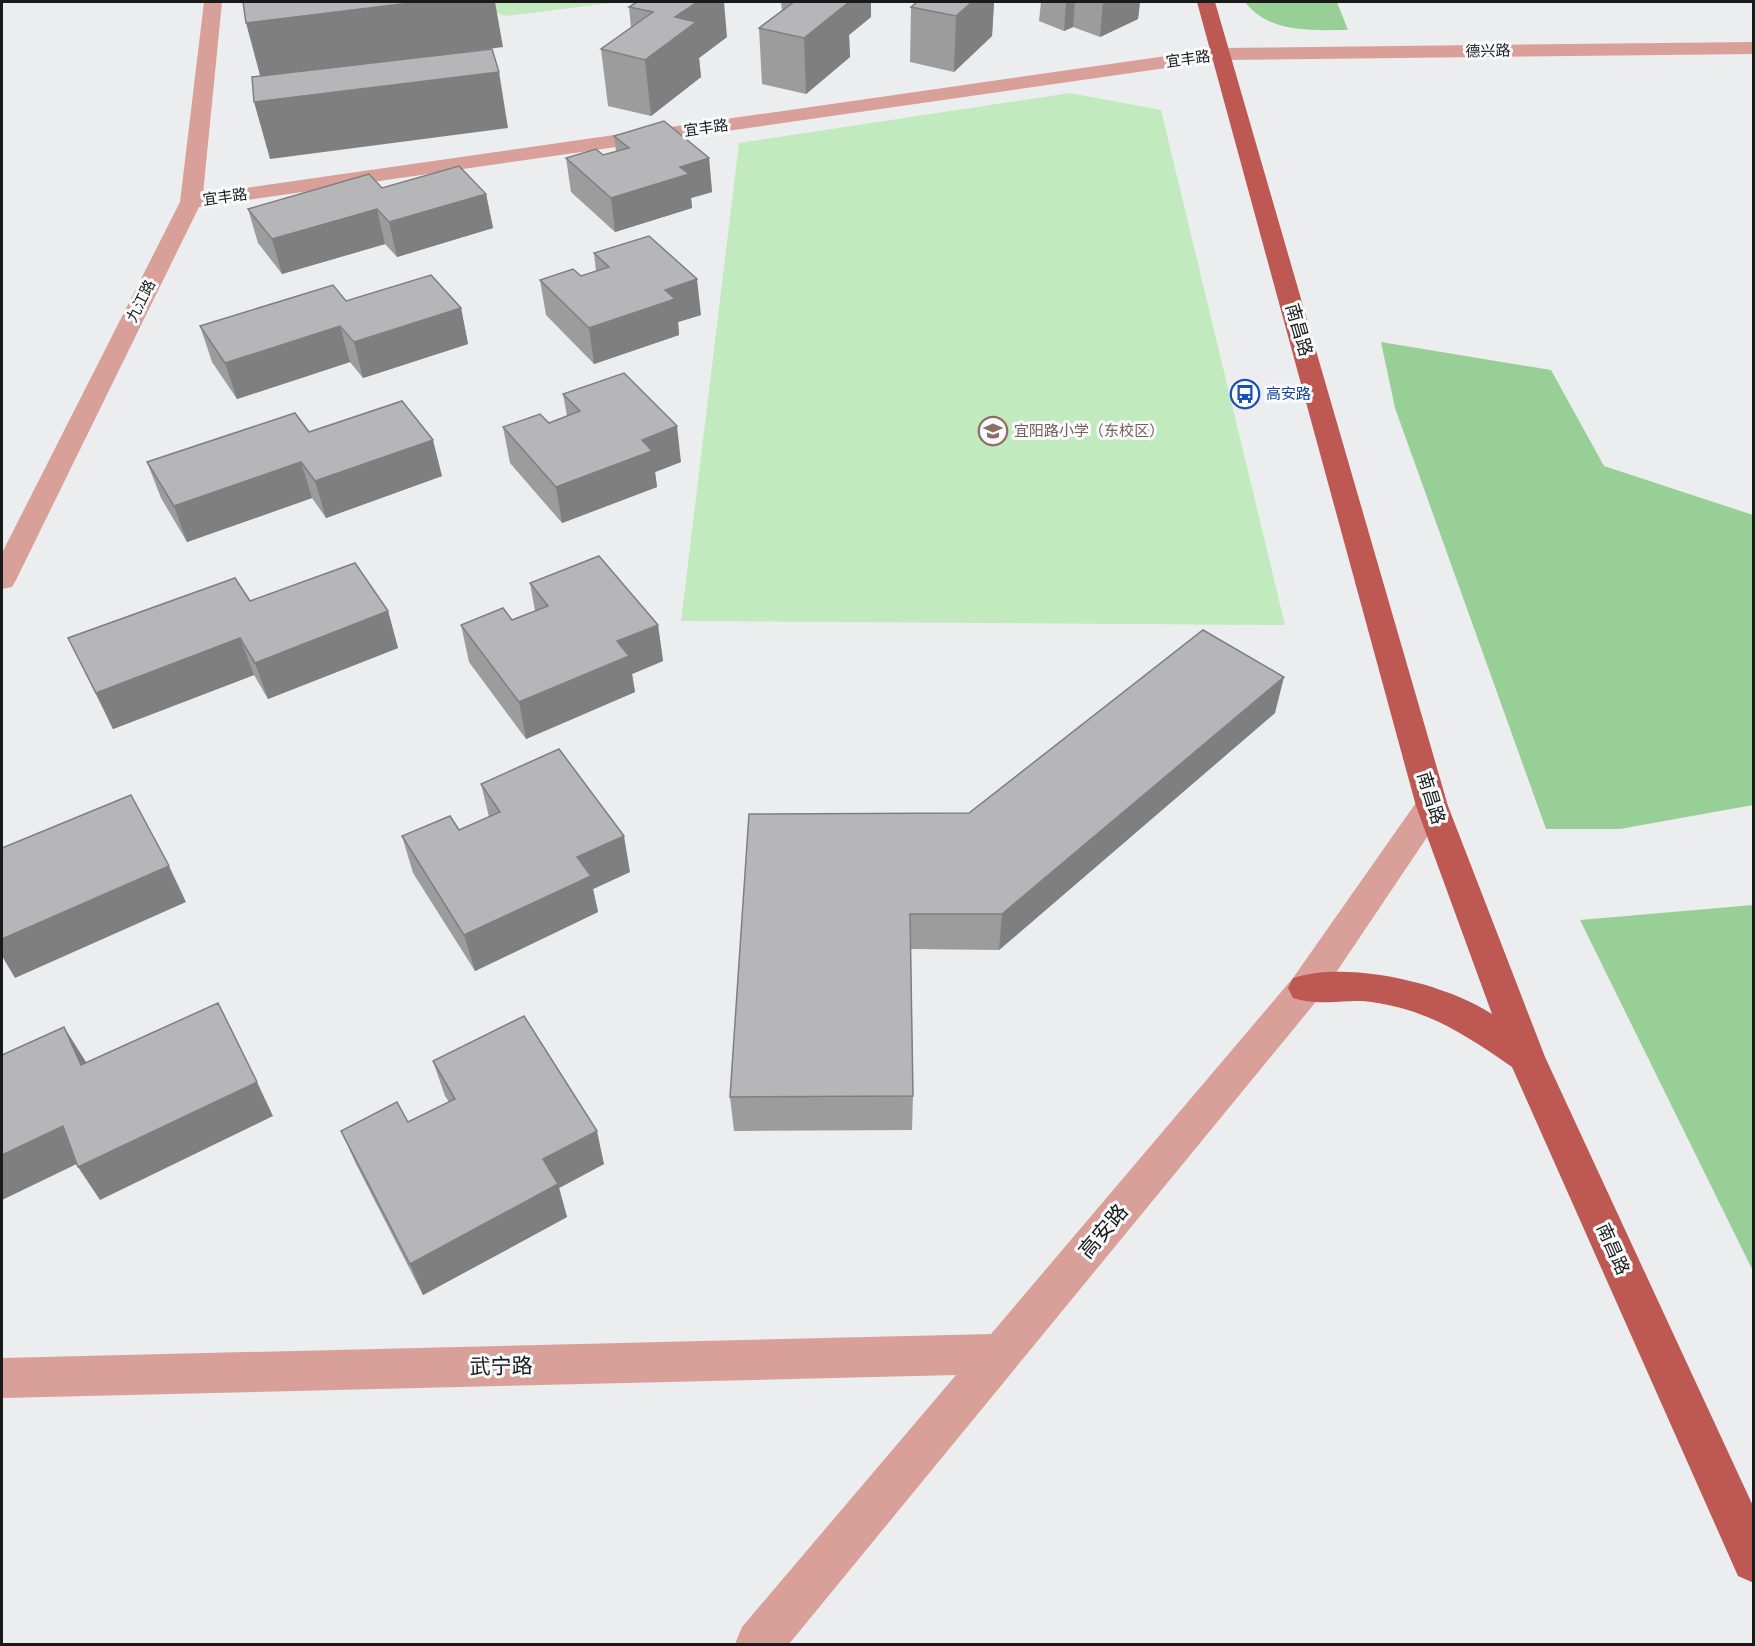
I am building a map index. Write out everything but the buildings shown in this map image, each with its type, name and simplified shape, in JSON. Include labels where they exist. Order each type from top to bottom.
[{"type":"main road","name":"南昌路","points":[[1206,2],[1432,806],[1526,1057],[1754,1560]]},
{"type":"main road","points":[[1306,988],[1362,987],[1417,997],[1469,1018],[1526,1057]]},
{"type":"street","name":"九江路","points":[[2,580],[191,202],[213,2]]},
{"type":"street","name":"德兴路","points":[[1222,54],[1754,48]]},
{"type":"street","name":"宜丰路","points":[[191,202],[1222,54]]},
{"type":"street","name":"高安路","points":[[759,1644],[1306,988],[1432,806]]},
{"type":"street","name":"武宁路","points":[[2,1378],[1001,1354]]},
{"type":"green space","points":[[463,2],[619,2],[506,16]]},
{"type":"green space","points":[[1245,2],[1337,2],[1348,30],[1306,30],[1279,25],[1266,20]]},
{"type":"green space","points":[[1070,93],[1161,110],[1285,625],[681,621],[739,143]]},
{"type":"green space","points":[[1381,342],[1551,370],[1604,466],[1753,515],[1753,805],[1620,829],[1546,829],[1395,408]]},
{"type":"green space","points":[[1754,905],[1753,1271],[1580,920]]},
{"type":"place","name":"高安路","points":[[1245,394]]},
{"type":"place","name":"宜阳路小学（东校区）","points":[[993,431]]}]
